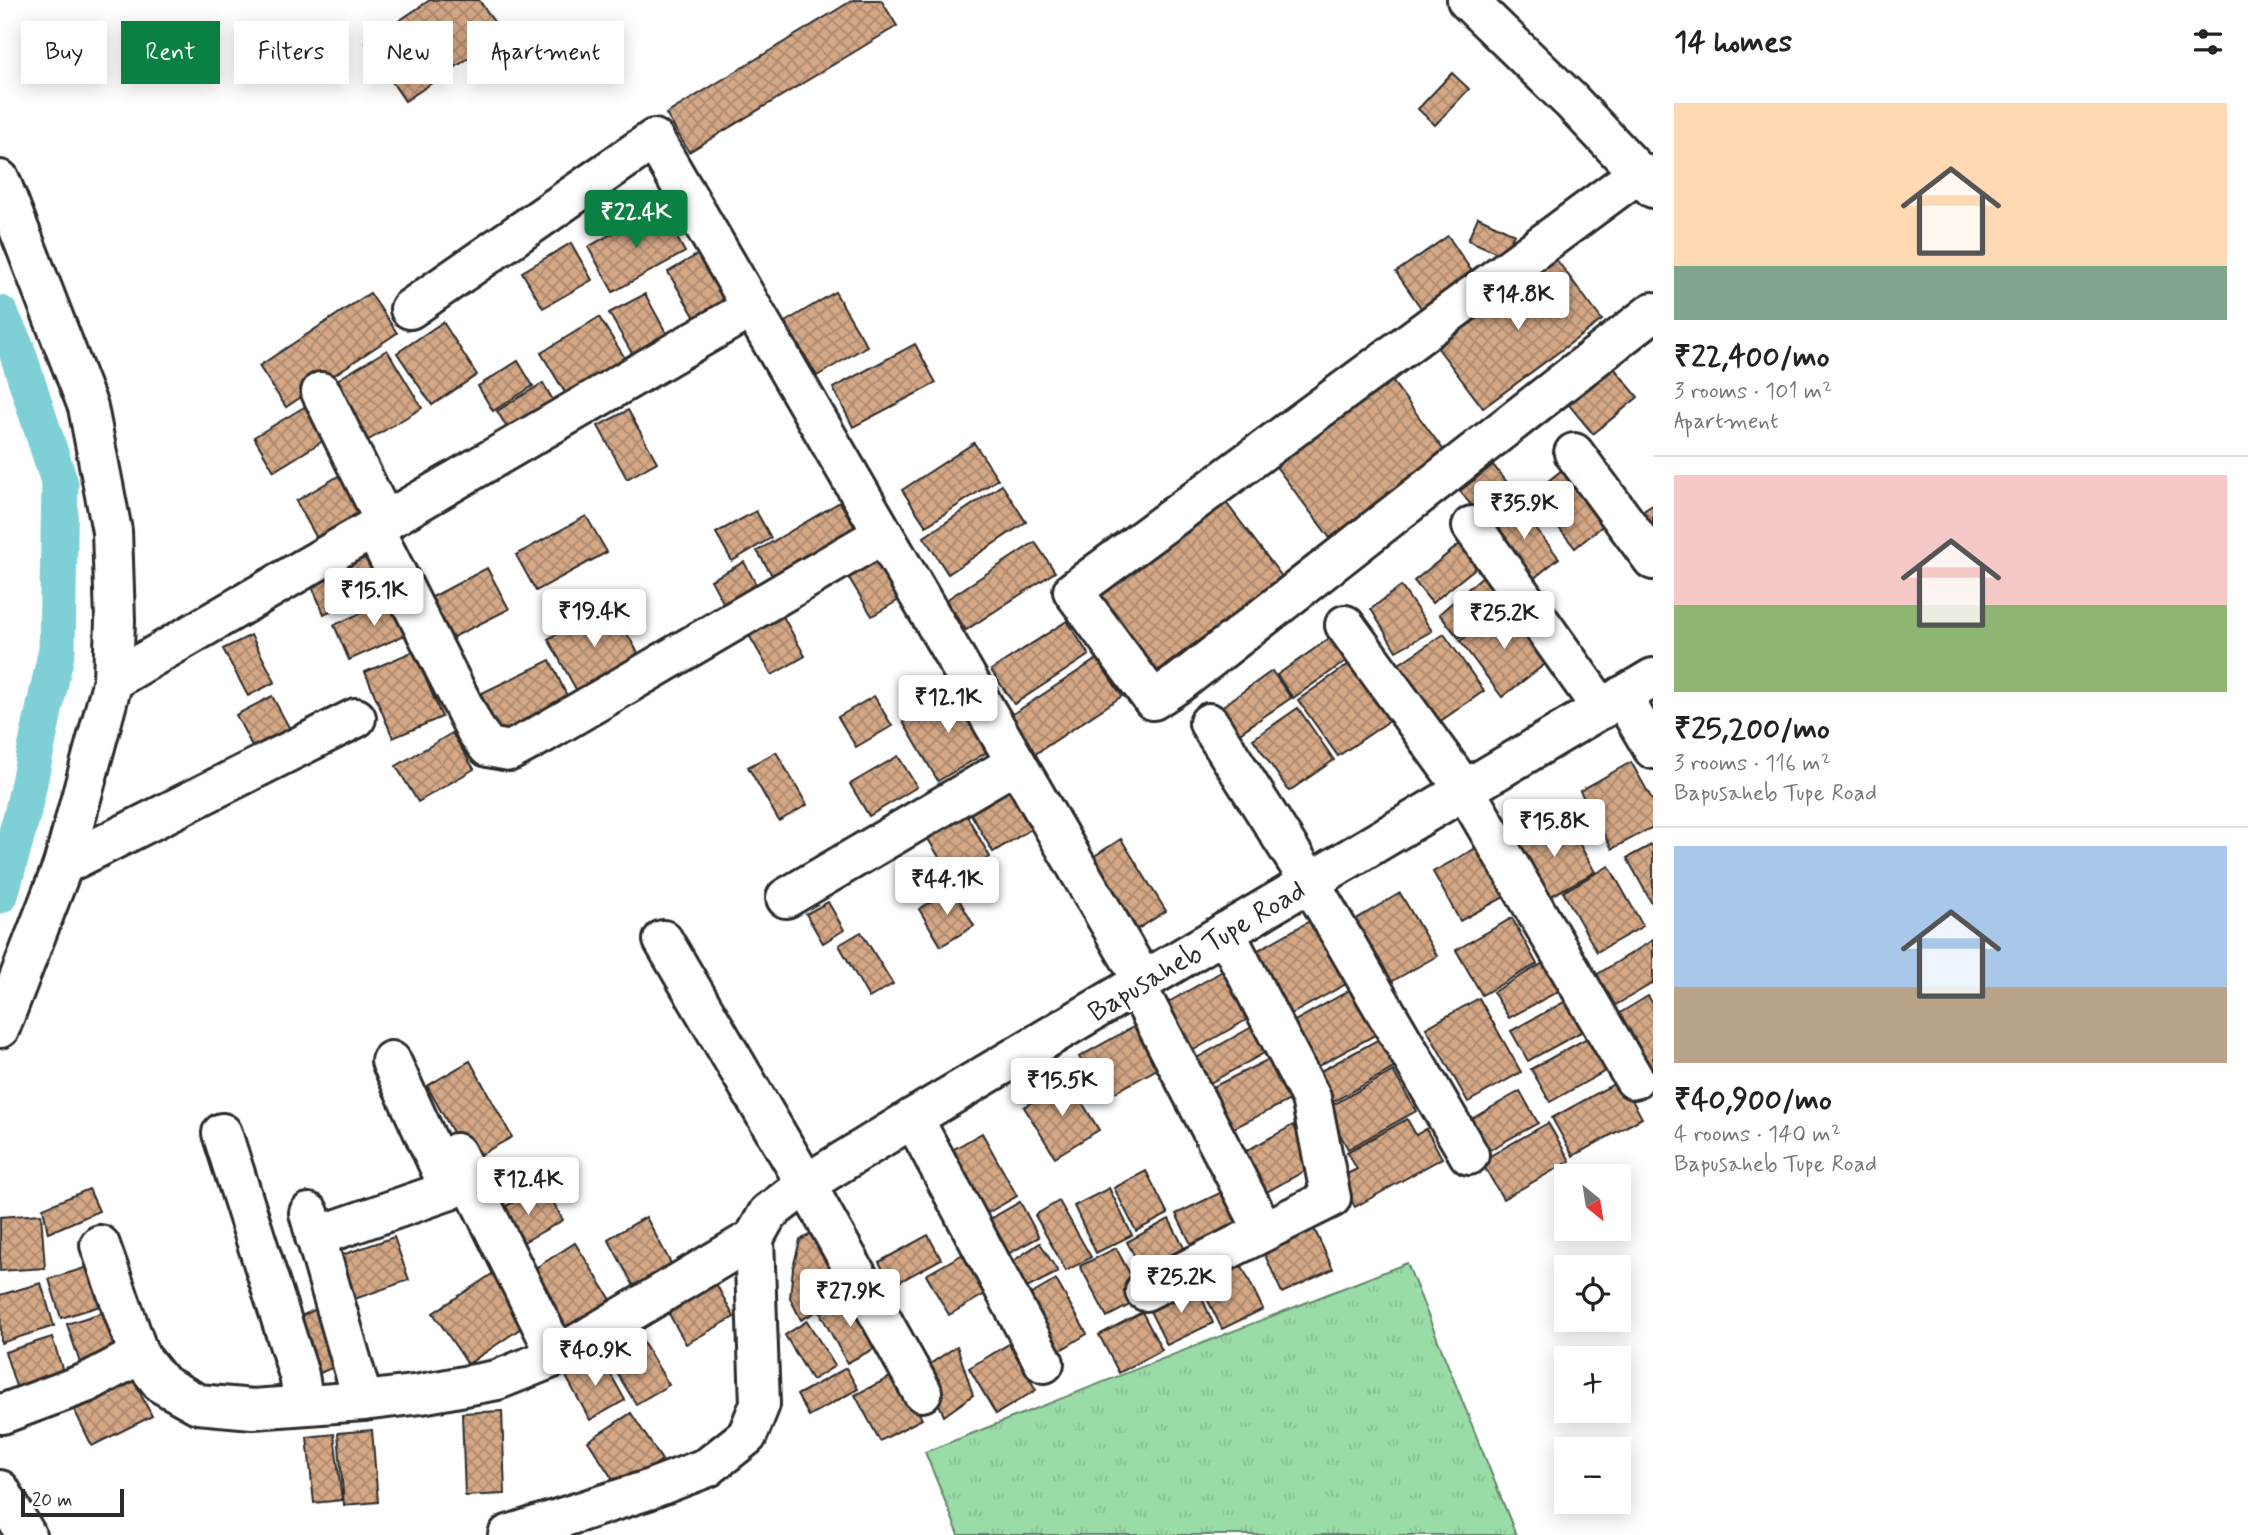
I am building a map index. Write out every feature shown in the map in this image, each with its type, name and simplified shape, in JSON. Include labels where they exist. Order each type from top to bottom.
[{"type":"street","points":[[1467,0],[1571,101],[1646,180],[1073,591],[1153,700],[1653,312]]},
{"type":"street","points":[[410,309],[654,139],[1016,763],[1139,983],[1264,1231]]},
{"type":"street","points":[[0,180],[88,407],[112,531],[115,620],[113,680],[64,865],[0,1028]]},
{"type":"street","points":[[113,680],[751,309]]},
{"type":"street","points":[[321,392],[476,731],[488,747],[510,751],[540,735],[883,534]]},
{"type":"street","points":[[1574,453],[1653,561]]},
{"type":"street","points":[[1472,526],[1626,695],[1653,749]]},
{"type":"street","points":[[1345,625],[1465,790],[1634,1079]]},
{"type":"street","name":"Bapusaheb Tupe Road","points":[[754,1238],[768,1213],[806,1184],[1626,695]]},
{"type":"street","points":[[64,865],[356,718]]},
{"type":"street","points":[[1209,723],[1310,882],[1469,1155]]},
{"type":"street","points":[[786,898],[1016,763]]},
{"type":"street","points":[[1146,1291],[1331,1198],[1311,1098],[1225,932]]},
{"type":"street","points":[[663,940],[806,1184],[922,1392]]},
{"type":"street","points":[[363,1401],[312,1225],[450,1190],[391,1060]]},
{"type":"street","points":[[913,1118],[1044,1363]]},
{"type":"street","points":[[222,1133],[299,1375],[304,1405]]},
{"type":"street","points":[[456,1153],[557,1356]]},
{"type":"street","points":[[100,1245],[139,1355],[162,1384],[198,1404],[253,1409],[363,1401],[497,1380],[557,1356],[754,1238],[760,1404],[747,1436],[708,1467],[648,1490],[508,1535]]},
{"type":"street","points":[[2,1414],[86,1383],[139,1355]]},
{"type":"street","points":[[0,1490],[26,1535]]},
{"type":"green space","points":[[1407,1263],[1516,1535],[959,1535],[925,1452]]},
{"type":"building","points":[[430,0],[479,0],[493,21],[467,21],[467,59],[453,69],[453,21],[399,21]]},
{"type":"building","points":[[853,0],[881,0],[897,26],[689,152],[666,114]]},
{"type":"building","points":[[1452,73],[1469,89],[1435,125],[1418,109]]},
{"type":"building","points":[[394,84],[430,84],[405,101]]},
{"type":"building","points":[[660,207],[685,252],[613,292],[588,247]]},
{"type":"building","points":[[1478,217],[1514,234],[1504,256],[1468,240]]},
{"type":"building","points":[[1448,236],[1477,279],[1426,315],[1396,272]]},
{"type":"building","points":[[571,243],[592,280],[543,308],[522,272]]},
{"type":"building","points":[[708,248],[741,301],[700,326],[668,272]]},
{"type":"building","points":[[1553,255],[1602,320],[1483,408],[1434,343]]},
{"type":"building","points":[[835,292],[867,346],[817,376],[785,322]]},
{"type":"building","points":[[370,293],[397,333],[286,407],[259,366]]},
{"type":"building","points":[[645,294],[669,338],[634,357],[609,313]]},
{"type":"building","points":[[599,317],[628,363],[569,399],[541,353]]},
{"type":"building","points":[[443,322],[477,375],[432,405],[397,353]]},
{"type":"building","points":[[915,344],[936,383],[853,427],[833,388]]},
{"type":"building","points":[[387,350],[422,408],[362,444],[327,386]]},
{"type":"building","points":[[518,361],[533,386],[493,411],[478,386]]},
{"type":"building","points":[[1614,368],[1638,397],[1593,434],[1569,405]]},
{"type":"building","points":[[1387,374],[1445,452],[1330,538],[1271,460]]},
{"type":"building","points":[[543,383],[557,407],[511,434],[497,411]]},
{"type":"building","points":[[311,403],[331,436],[274,471],[254,437]]},
{"type":"building","points":[[628,410],[657,462],[627,479],[598,426]]},
{"type":"building","points":[[974,443],[998,479],[926,526],[902,490]]},
{"type":"building","points":[[1493,465],[1519,497],[1486,524],[1460,491]]},
{"type":"building","points":[[1567,466],[1610,520],[1575,548],[1532,494]]},
{"type":"building","points":[[342,474],[368,520],[322,547],[296,501]]},
{"type":"building","points":[[1002,485],[1026,522],[948,574],[924,537]]},
{"type":"building","points":[[1221,496],[1283,578],[1156,672],[1095,590]]},
{"type":"building","points":[[840,502],[859,535],[777,583],[757,551]]},
{"type":"building","points":[[1516,504],[1559,558],[1533,579],[1489,525]]},
{"type":"building","points":[[1653,505],[1653,543],[1636,515]]},
{"type":"building","points":[[756,511],[771,538],[732,561],[716,533]]},
{"type":"building","points":[[586,516],[607,552],[536,591],[516,555]]},
{"type":"building","points":[[1466,539],[1484,561],[1432,603],[1414,581]]},
{"type":"building","points":[[1035,542],[1055,572],[966,630],[946,600]]},
{"type":"building","points":[[875,548],[904,597],[872,616],[843,568]]},
{"type":"building","points":[[380,551],[394,582],[324,614],[310,582]]},
{"type":"building","points":[[744,562],[763,597],[730,615],[711,580]]},
{"type":"building","points":[[487,568],[509,609],[442,643],[421,603]]},
{"type":"building","points":[[1483,576],[1504,601],[1459,638],[1439,614]]},
{"type":"building","points":[[1401,586],[1432,631],[1396,651],[1371,609]]},
{"type":"building","points":[[399,596],[414,631],[349,660],[334,625]]},
{"type":"building","points":[[610,604],[641,658],[578,693],[548,639]]},
{"type":"building","points":[[1507,606],[1549,661],[1502,697],[1460,641]]},
{"type":"building","points":[[780,611],[805,656],[772,675],[746,630]]},
{"type":"building","points":[[1067,621],[1089,655],[1014,704],[991,670]]},
{"type":"building","points":[[1444,634],[1484,691],[1436,724],[1396,666]]},
{"type":"building","points":[[251,635],[275,682],[248,696],[223,649]]},
{"type":"building","points":[[1330,638],[1346,661],[1293,698],[1277,675]]},
{"type":"building","points":[[414,651],[442,717],[393,738],[365,672]]},
{"type":"building","points":[[1097,659],[1122,696],[1035,754],[1010,716]]},
{"type":"building","points":[[550,660],[574,711],[505,744],[480,694]]},
{"type":"building","points":[[1355,660],[1395,717],[1338,756],[1298,700]]},
{"type":"building","points":[[1272,671],[1291,698],[1238,734],[1220,708]]},
{"type":"building","points":[[959,689],[994,748],[938,781],[903,722]]},
{"type":"building","points":[[272,696],[291,731],[254,750],[236,715]]},
{"type":"building","points":[[874,696],[892,726],[856,747],[838,717]]},
{"type":"building","points":[[1298,708],[1334,760],[1289,791],[1253,739]]},
{"type":"building","points":[[452,733],[474,769],[418,802],[396,766]]},
{"type":"building","points":[[776,752],[807,805],[779,821],[748,767]]},
{"type":"building","points":[[898,756],[917,787],[869,816],[850,784]]},
{"type":"building","points":[[1631,762],[1653,801],[1653,827],[1612,849],[1580,791]]},
{"type":"building","points":[[1007,783],[1033,828],[993,852],[967,807]]},
{"type":"building","points":[[963,809],[990,857],[952,879],[924,832]]},
{"type":"building","points":[[1565,818],[1595,872],[1544,900],[1514,846]]},
{"type":"building","points":[[1121,839],[1166,911],[1130,934],[1085,862]]},
{"type":"building","points":[[1653,844],[1653,901],[1651,902],[1627,858]]},
{"type":"building","points":[[1476,848],[1504,897],[1460,921],[1433,872]]},
{"type":"building","points":[[1609,866],[1643,926],[1597,952],[1563,892]]},
{"type":"building","points":[[953,889],[974,926],[941,946],[919,909]]},
{"type":"building","points":[[1400,893],[1437,956],[1382,987],[1346,925]]},
{"type":"building","points":[[828,902],[844,930],[823,943],[806,914]]},
{"type":"building","points":[[1317,917],[1353,980],[1288,1016],[1253,953]]},
{"type":"building","points":[[1512,918],[1537,964],[1482,995],[1456,950]]},
{"type":"building","points":[[861,932],[893,984],[869,998],[839,945]]},
{"type":"building","points":[[1653,940],[1653,983],[1614,1006],[1596,975]]},
{"type":"building","points":[[1552,958],[1568,986],[1509,1018],[1493,992]]},
{"type":"building","points":[[1235,964],[1262,1011],[1185,1055],[1158,1008]]},
{"type":"building","points":[[1359,985],[1384,1030],[1311,1070],[1286,1026]]},
{"type":"building","points":[[1648,996],[1653,1004],[1653,1081],[1615,1016]]},
{"type":"building","points":[[1573,997],[1590,1027],[1528,1061],[1511,1031]]},
{"type":"building","points":[[1479,998],[1521,1072],[1468,1102],[1426,1028]]},
{"type":"building","points":[[1142,1022],[1166,1064],[1103,1099],[1079,1057]]},
{"type":"building","points":[[1259,1023],[1273,1048],[1201,1088],[1188,1063]]},
{"type":"building","points":[[1598,1032],[1616,1065],[1550,1102],[1531,1069]]},
{"type":"building","points":[[1381,1038],[1397,1066],[1324,1107],[1308,1078]]},
{"type":"building","points":[[1275,1056],[1296,1097],[1226,1132],[1205,1091]]},
{"type":"building","points":[[470,1061],[512,1137],[469,1161],[427,1086]]},
{"type":"building","points":[[1393,1071],[1416,1111],[1348,1149],[1326,1109]]},
{"type":"building","points":[[1068,1080],[1099,1130],[1055,1157],[1024,1107]]},
{"type":"building","points":[[1621,1080],[1642,1118],[1573,1156],[1552,1118]]},
{"type":"building","points":[[1520,1091],[1538,1123],[1477,1157],[1459,1126]]},
{"type":"building","points":[[1407,1119],[1416,1135],[1426,1129],[1442,1158],[1355,1207],[1339,1178],[1357,1169],[1347,1152]]},
{"type":"building","points":[[1548,1123],[1570,1161],[1554,1164],[1554,1170],[1503,1199],[1481,1161]]},
{"type":"building","points":[[1293,1125],[1315,1165],[1254,1199],[1232,1159]]},
{"type":"building","points":[[982,1133],[1017,1196],[977,1219],[942,1156]]},
{"type":"building","points":[[1146,1171],[1168,1214],[1136,1231],[1114,1188]]},
{"type":"building","points":[[544,1185],[563,1220],[511,1249],[492,1214]]},
{"type":"building","points":[[1109,1188],[1132,1235],[1096,1253],[1074,1206]]},
{"type":"building","points":[[89,1189],[99,1211],[48,1233],[43,1208]]},
{"type":"building","points":[[1224,1191],[1247,1236],[1199,1260],[1176,1214]]},
{"type":"building","points":[[1059,1201],[1091,1257],[1066,1271],[1035,1215]]},
{"type":"building","points":[[1020,1202],[1039,1237],[997,1260],[978,1226]]},
{"type":"building","points":[[41,1214],[45,1268],[0,1271],[0,1217]]},
{"type":"building","points":[[646,1217],[674,1269],[636,1290],[608,1239]]},
{"type":"building","points":[[1169,1219],[1192,1263],[1150,1285],[1127,1242]]},
{"type":"building","points":[[1310,1220],[1333,1269],[1282,1293],[1260,1244]]},
{"type":"building","points":[[822,1228],[856,1291],[801,1320],[790,1298],[793,1268],[800,1240]]},
{"type":"building","points":[[928,1235],[941,1259],[892,1286],[879,1262]]},
{"type":"building","points":[[394,1237],[409,1280],[349,1301],[333,1258]]},
{"type":"building","points":[[575,1243],[615,1306],[566,1336],[526,1274]]},
{"type":"building","points":[[1040,1243],[1058,1272],[1021,1291],[1004,1267]]},
{"type":"building","points":[[1116,1248],[1143,1298],[1107,1317],[1080,1266]]},
{"type":"building","points":[[970,1250],[992,1290],[949,1315],[926,1275]]},
{"type":"building","points":[[98,1264],[110,1303],[61,1318],[49,1279]]},
{"type":"building","points":[[1242,1266],[1263,1309],[1222,1329],[1201,1286]]},
{"type":"building","points":[[498,1270],[533,1320],[468,1364],[433,1313]]},
{"type":"building","points":[[714,1280],[734,1317],[686,1344],[665,1307]]},
{"type":"building","points":[[1056,1280],[1087,1334],[1054,1354],[1023,1299]]},
{"type":"building","points":[[41,1283],[54,1326],[1,1343],[0,1295]]},
{"type":"building","points":[[1196,1285],[1213,1323],[1167,1345],[1148,1307]]},
{"type":"building","points":[[853,1295],[881,1345],[847,1363],[820,1313]]},
{"type":"building","points":[[323,1306],[347,1361],[316,1375],[292,1320]]},
{"type":"building","points":[[110,1310],[123,1352],[81,1366],[67,1324]]},
{"type":"building","points":[[1142,1312],[1162,1350],[1119,1373],[1099,1335]]},
{"type":"building","points":[[807,1321],[835,1366],[812,1380],[785,1335]]},
{"type":"building","points":[[637,1332],[669,1385],[636,1404],[604,1352]]},
{"type":"building","points":[[52,1337],[67,1384],[20,1399],[5,1352]]},
{"type":"building","points":[[1009,1344],[1036,1390],[996,1414],[969,1368]]},
{"type":"building","points":[[957,1346],[973,1395],[944,1416],[924,1368]]},
{"type":"building","points":[[600,1355],[625,1400],[590,1420],[565,1375]]},
{"type":"building","points":[[846,1368],[858,1389],[809,1416],[797,1395]]},
{"type":"building","points":[[129,1372],[152,1416],[92,1446],[70,1401]]},
{"type":"building","points":[[898,1373],[922,1419],[880,1441],[855,1395]]},
{"type":"building","points":[[502,1411],[505,1494],[465,1496],[462,1413]]},
{"type":"building","points":[[631,1413],[662,1460],[619,1489],[588,1441]]},
{"type":"building","points":[[372,1430],[378,1502],[344,1505],[338,1433]]},
{"type":"building","points":[[334,1434],[342,1500],[314,1503],[307,1437]]},
{"type":"waterway","points":[[0,314],[16,348],[60,484],[57,649],[23,811],[0,895]]}]
